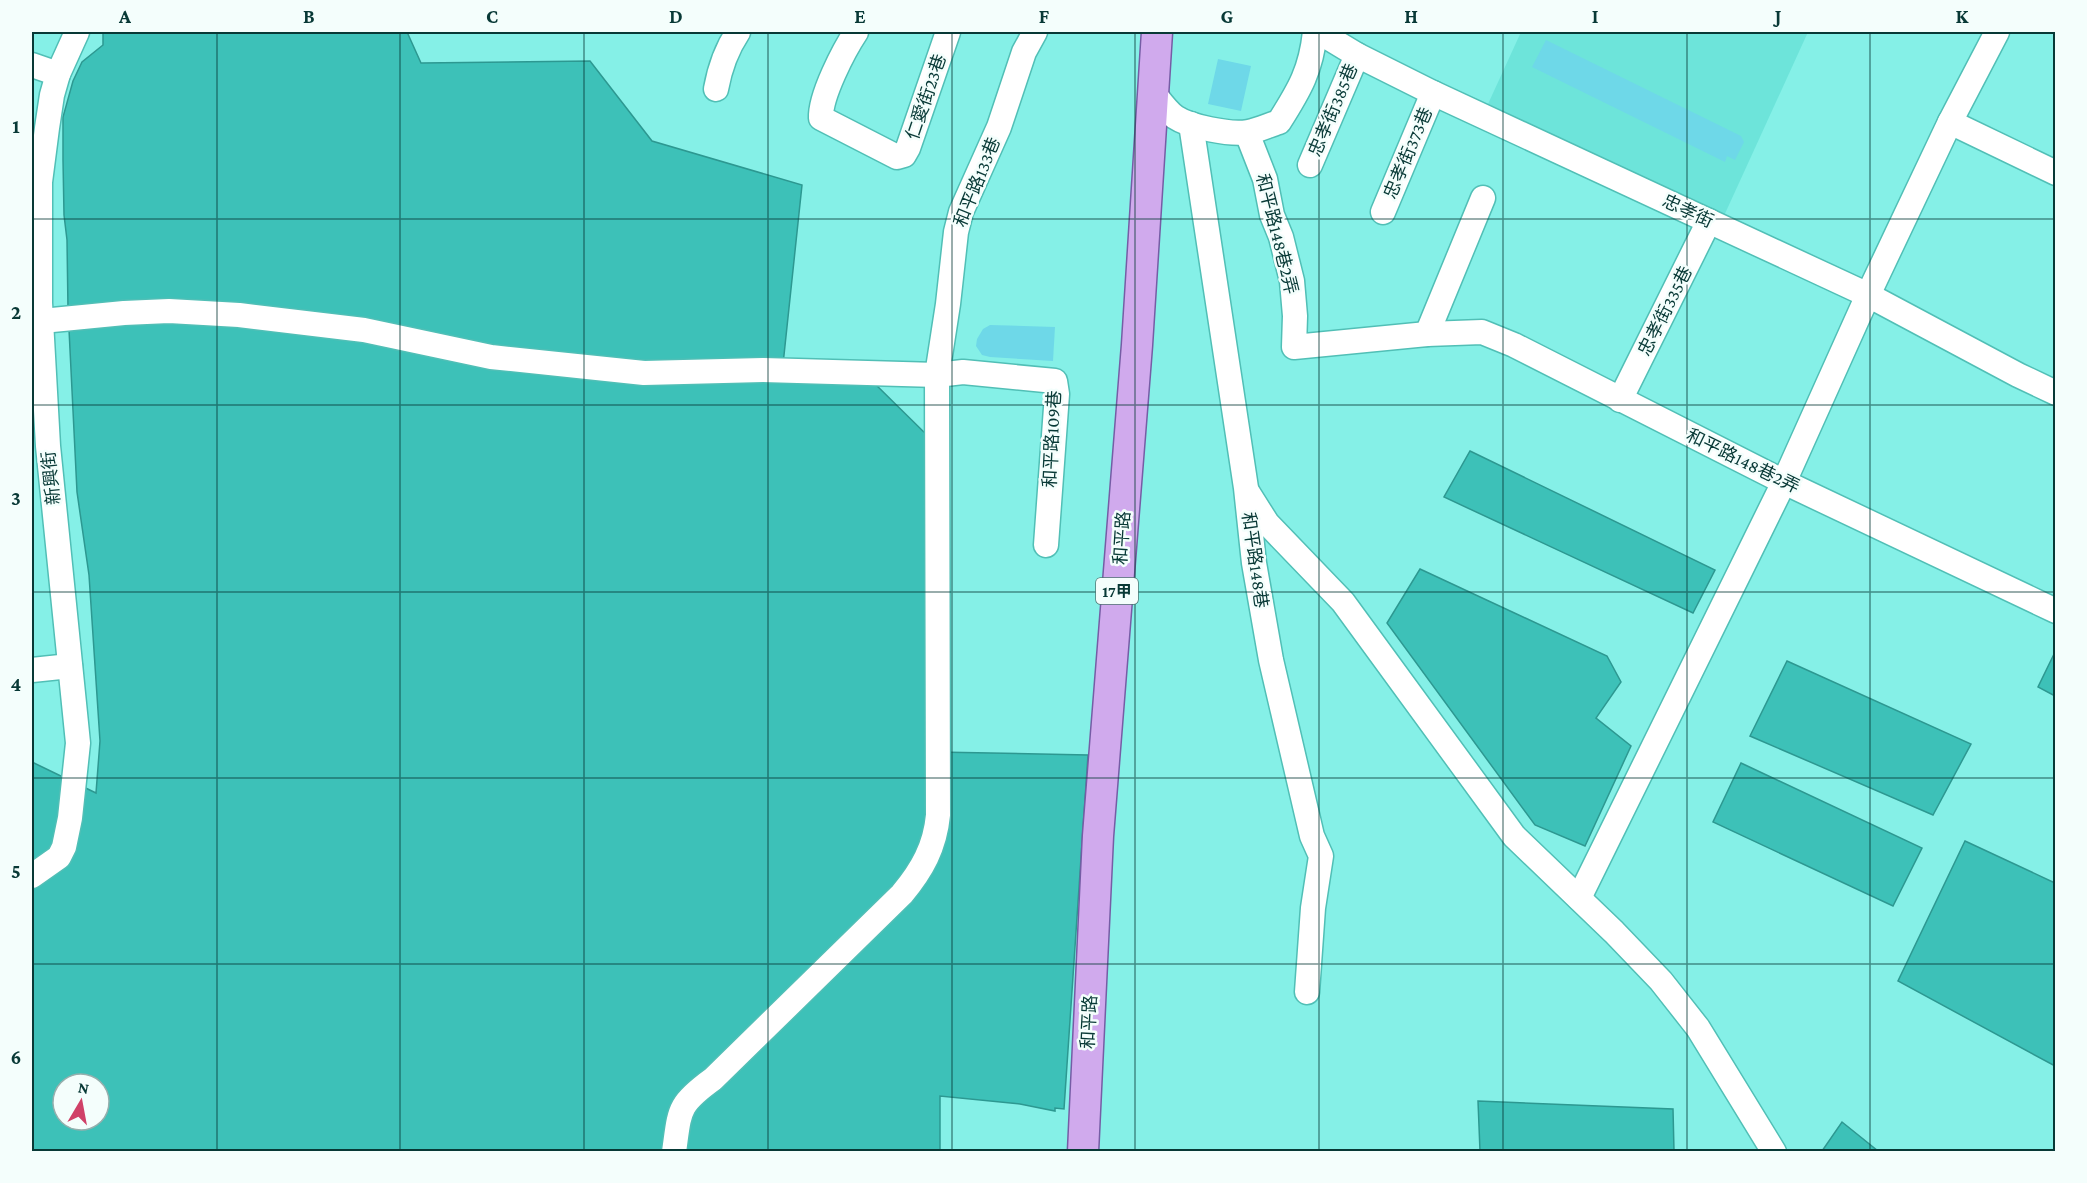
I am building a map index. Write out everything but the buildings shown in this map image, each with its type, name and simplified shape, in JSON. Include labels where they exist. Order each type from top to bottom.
[{"type":"main road","name":"和平路","points":[[1083,1152],[1098,836],[1137,345],[1157,32]]},
{"type":"street","name":"新興街","points":[[32,875],[59,857],[64,847],[70,818],[78,742],[40,445],[42,321],[36,251],[36,181],[52,95],[58,74],[77,32]]},
{"type":"street","points":[[716,89],[719,68],[738,32]]},
{"type":"street","name":"仁愛街23巷","points":[[856,32],[844,50],[828,91],[821,118],[897,157],[904,155],[908,148],[948,32]]},
{"type":"street","name":"和平路133巷","points":[[674,1152],[680,1111],[686,1101],[713,1079],[902,894],[918,876],[931,850],[938,815],[937,375],[956,232],[961,212],[999,127],[1024,52],[1035,32]]},
{"type":"street","points":[[1153,92],[1164,107],[1176,117],[1191,124],[1219,131],[1247,132],[1280,122],[1308,71],[1317,32]]},
{"type":"street","name":"忠孝街","points":[[1317,32],[1433,93],[1868,295],[2055,393]]},
{"type":"street","points":[[1579,898],[1784,482],[1868,295],[1950,122],[1997,32]]},
{"type":"street","name":"忠孝街385巷","points":[[1310,165],[1357,55]]},
{"type":"street","points":[[32,65],[58,74]]},
{"type":"street","name":"忠孝街373巷","points":[[1383,212],[1433,93]]},
{"type":"street","points":[[1950,122],[2055,173]]},
{"type":"street","name":"和平路148巷","points":[[1191,124],[1270,660],[1312,836],[1321,856],[1313,908],[1307,992]]},
{"type":"street","name":"和平路148巷2弄","points":[[1247,132],[1264,179],[1272,215],[1281,237],[1292,281],[1295,316],[1294,347],[1427,334],[1482,333],[1514,345],[1784,482],[2055,611]]},
{"type":"street","points":[[1427,334],[1483,198]]},
{"type":"street","name":"忠孝街335巷","points":[[1620,400],[1709,221]]},
{"type":"street","points":[[42,321],[169,310],[239,315],[364,330],[491,357],[644,373],[763,370],[937,375]]},
{"type":"street","name":"和平路109巷","points":[[937,375],[963,372],[1055,381],[1057,394],[1046,545]]},
{"type":"street","points":[[1246,488],[1267,523],[1343,602],[1514,836],[1661,981],[1698,1028],[1774,1152]]},
{"type":"street","points":[[32,670],[70,666]]},
{"type":"shaded area","points":[[1521,32],[1808,32],[1723,218],[1488,104]]},
{"type":"water","points":[[103,32],[407,32],[421,63],[590,61],[652,141],[802,185],[782,374],[871,380],[931,439],[936,752],[1088,755],[1064,1109],[1055,1108],[1055,1111],[1020,1104],[940,1096],[940,1152],[32,1151],[32,762],[96,793],[100,741],[89,575],[77,492],[67,240],[64,215],[63,117],[73,81],[82,62],[103,45]]},
{"type":"water","points":[[1470,451],[1715,570],[1693,613],[1444,497]]},
{"type":"water","points":[[1420,569],[1607,656],[1621,682],[1596,718],[1631,746],[1585,846],[1535,825],[1387,623]]},
{"type":"water","points":[[2055,652],[2055,696],[2038,687]]},
{"type":"water","points":[[1787,661],[1971,744],[1933,815],[1750,736]]},
{"type":"water","points":[[1741,763],[1922,848],[1893,906],[1713,822]]},
{"type":"water","points":[[1965,841],[2055,883],[2055,1066],[1898,981]]},
{"type":"water","points":[[1478,1101],[1673,1109],[1674,1151],[1480,1151]]},
{"type":"water","points":[[1842,1122],[1878,1151],[1822,1151]]}]
